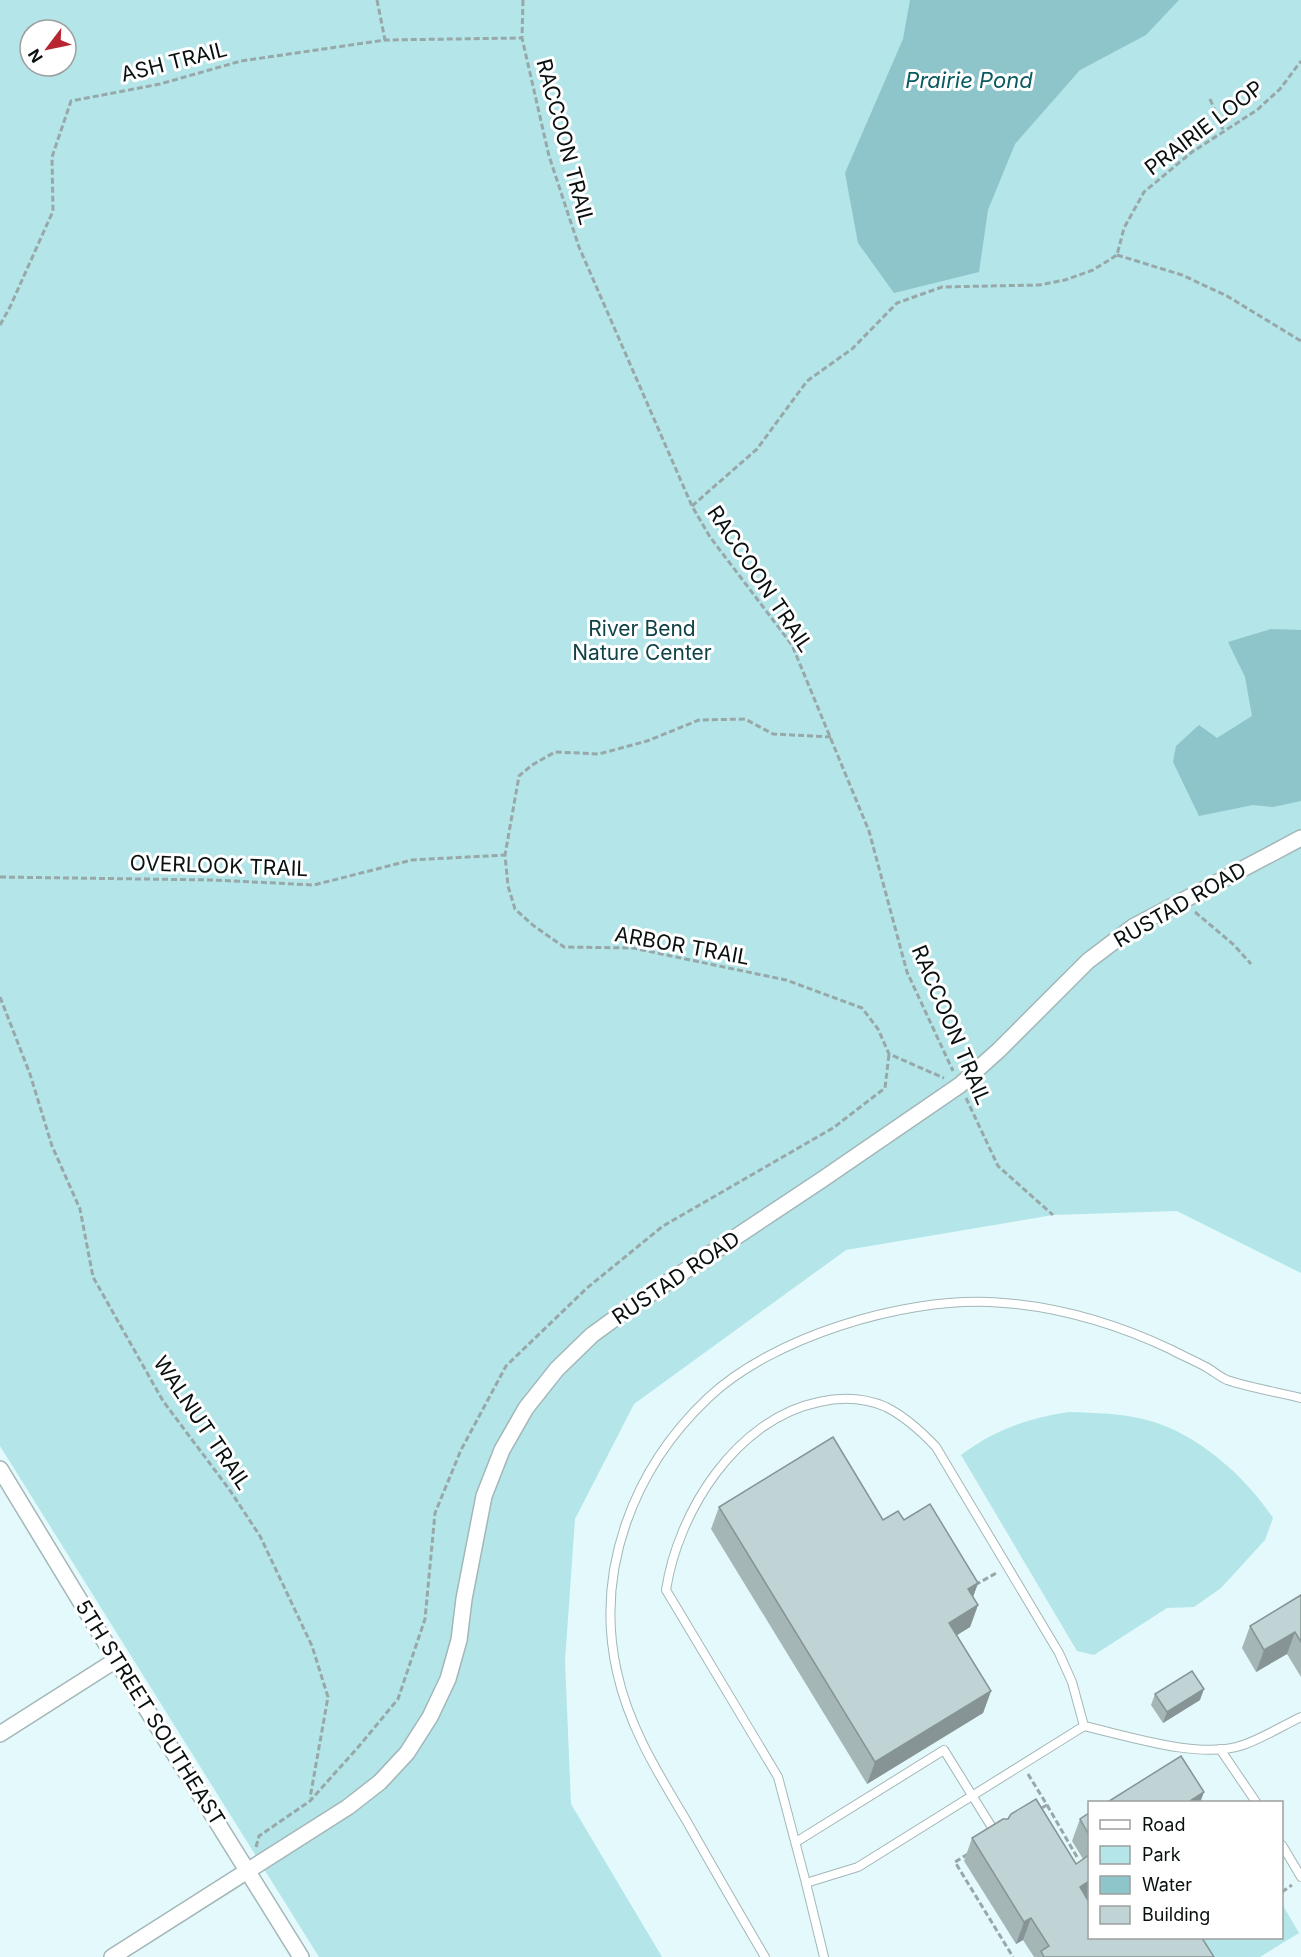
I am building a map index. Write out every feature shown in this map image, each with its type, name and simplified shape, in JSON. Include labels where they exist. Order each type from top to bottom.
[{"type":"street","name":"RUSTAD ROAD","points":[[112,1957],[348,1807],[380,1782],[407,1753],[430,1717],[448,1679],[459,1640],[464,1599],[484,1496],[502,1450],[526,1408],[557,1369],[592,1335],[820,1182],[960,1084],[999,1050],[1088,961],[1133,927],[1301,838]]},
{"type":"street","name":"5TH STREET SOUTHEAST","points":[[0,1469],[301,1957]]},
{"type":"street","points":[[0,1734],[116,1660]]},
{"type":"lane","points":[[765,1957],[643,1746],[623,1696],[610,1635],[612,1580],[618,1551],[642,1482],[661,1451],[709,1397],[761,1361],[800,1341],[838,1326],[905,1310],[989,1302],[1082,1316],[1130,1332],[1169,1349],[1206,1367],[1225,1380],[1301,1398]]},
{"type":"lane","points":[[824,1957],[778,1776],[666,1590],[669,1568],[683,1532],[715,1474],[750,1436],[769,1422],[790,1411],[807,1404],[829,1400],[869,1401],[903,1417],[920,1430],[936,1447],[1059,1653],[1072,1682],[1084,1726]]},
{"type":"lane","points":[[807,1883],[858,1867],[1084,1726],[1186,1749],[1210,1750],[1242,1745],[1301,1717]]},
{"type":"lane","points":[[1220,1749],[1255,1801]]},
{"type":"lane","points":[[796,1842],[944,1750],[997,1836]]},
{"type":"lane","points":[[1283,1848],[1301,1877]]},
{"type":"path","points":[[377,0],[385,40]]},
{"type":"path","name":"RACCOON TRAIL","points":[[523,0],[522,38],[549,156],[579,247],[693,506],[710,537],[792,645],[869,831],[908,972],[998,1166],[1053,1215]]},
{"type":"path","name":"ASH TRAIL","points":[[0,325],[53,211],[52,157],[71,100],[160,84],[241,61],[385,40],[522,38]]},
{"type":"path","name":"PRAIRIE LOOP","points":[[1117,255],[1124,228],[1144,192],[1192,152],[1257,110],[1280,89],[1301,61]]},
{"type":"path","points":[[1210,99],[1224,132]]},
{"type":"path","points":[[693,506],[757,449],[807,381],[852,349],[897,303],[942,287],[1039,285],[1065,280],[1093,270],[1117,255],[1182,275],[1227,296],[1301,340]]},
{"type":"path","name":"ARBOR TRAIL","points":[[831,737],[773,734],[745,719],[699,720],[647,741],[599,754],[555,752],[532,765],[519,776],[505,855],[508,886],[515,909],[564,947],[633,948],[786,980],[862,1008],[878,1029],[889,1054]]},
{"type":"path","name":"OVERLOOK TRAIL","points":[[0,878],[213,880],[314,885],[412,860],[505,855]]},
{"type":"path","points":[[1183,900],[1217,933],[1234,945],[1251,964]]},
{"type":"path","name":"WALNUT TRAIL","points":[[0,997],[30,1074],[52,1146],[80,1209],[93,1277],[164,1401],[229,1489],[260,1536],[312,1646],[328,1697],[309,1801]]},
{"type":"path","points":[[248,1871],[259,1836],[309,1801],[398,1699],[425,1619],[435,1513],[461,1450],[506,1366],[587,1288],[663,1226],[832,1128],[885,1088],[889,1054],[960,1084]]},
{"type":"path","points":[[967,1589],[1007,1566]]},
{"type":"path","points":[[1023,1765],[1077,1857]]},
{"type":"path","points":[[1037,1811],[1047,1805]]},
{"type":"path","points":[[971,1851],[955,1862],[1013,1957]]},
{"type":"green space","name":"River Bend Nature Center","points":[[0,0],[1301,0],[1301,1273],[1177,1211],[1053,1215],[846,1250],[634,1404],[575,1519],[565,1661],[571,1804],[662,1957],[319,1957],[0,1446]]},
{"type":"green space","points":[[1069,1412],[1138,1418],[1166,1426],[1184,1435],[1234,1472],[1262,1502],[1273,1518],[1265,1540],[1221,1588],[1194,1607],[1167,1608],[1094,1655],[1077,1651],[961,1455],[973,1446],[1012,1426]]},
{"type":"green space","points":[[1283,1906],[1299,1933],[1260,1957],[1213,1957],[1202,1939],[1283,1939]]},
{"type":"water","name":"Prairie Pond","points":[[910,0],[1179,0],[1146,35],[1080,70],[1015,144],[988,210],[979,272],[894,293],[858,243],[845,173],[903,39]]},
{"type":"water","points":[[1271,629],[1301,630],[1301,801],[1273,807],[1253,805],[1199,816],[1173,762],[1176,746],[1199,725],[1217,738],[1252,716],[1245,677],[1228,642]]},
{"type":"building","points":[[833,1437],[883,1520],[898,1511],[904,1520],[930,1504],[978,1583],[968,1589],[978,1605],[949,1623],[991,1691],[875,1762],[719,1507]]},
{"type":"building","points":[[1301,1595],[1301,1642],[1295,1632],[1264,1650],[1250,1626]]},
{"type":"building","points":[[1192,1671],[1204,1689],[1167,1712],[1155,1694]]},
{"type":"building","points":[[1181,1756],[1204,1792],[1190,1801],[1109,1801]]},
{"type":"building","points":[[1036,1799],[1076,1864],[1088,1856],[1088,1882],[1080,1887],[1088,1900],[1088,1939],[1203,1939],[1214,1957],[1044,1957],[1041,1951],[1049,1946],[1031,1918],[1024,1922],[972,1838],[1003,1819],[1008,1819],[1011,1814]]},
{"type":"building","points":[[1088,1814],[1088,1833],[1080,1819]]}]
